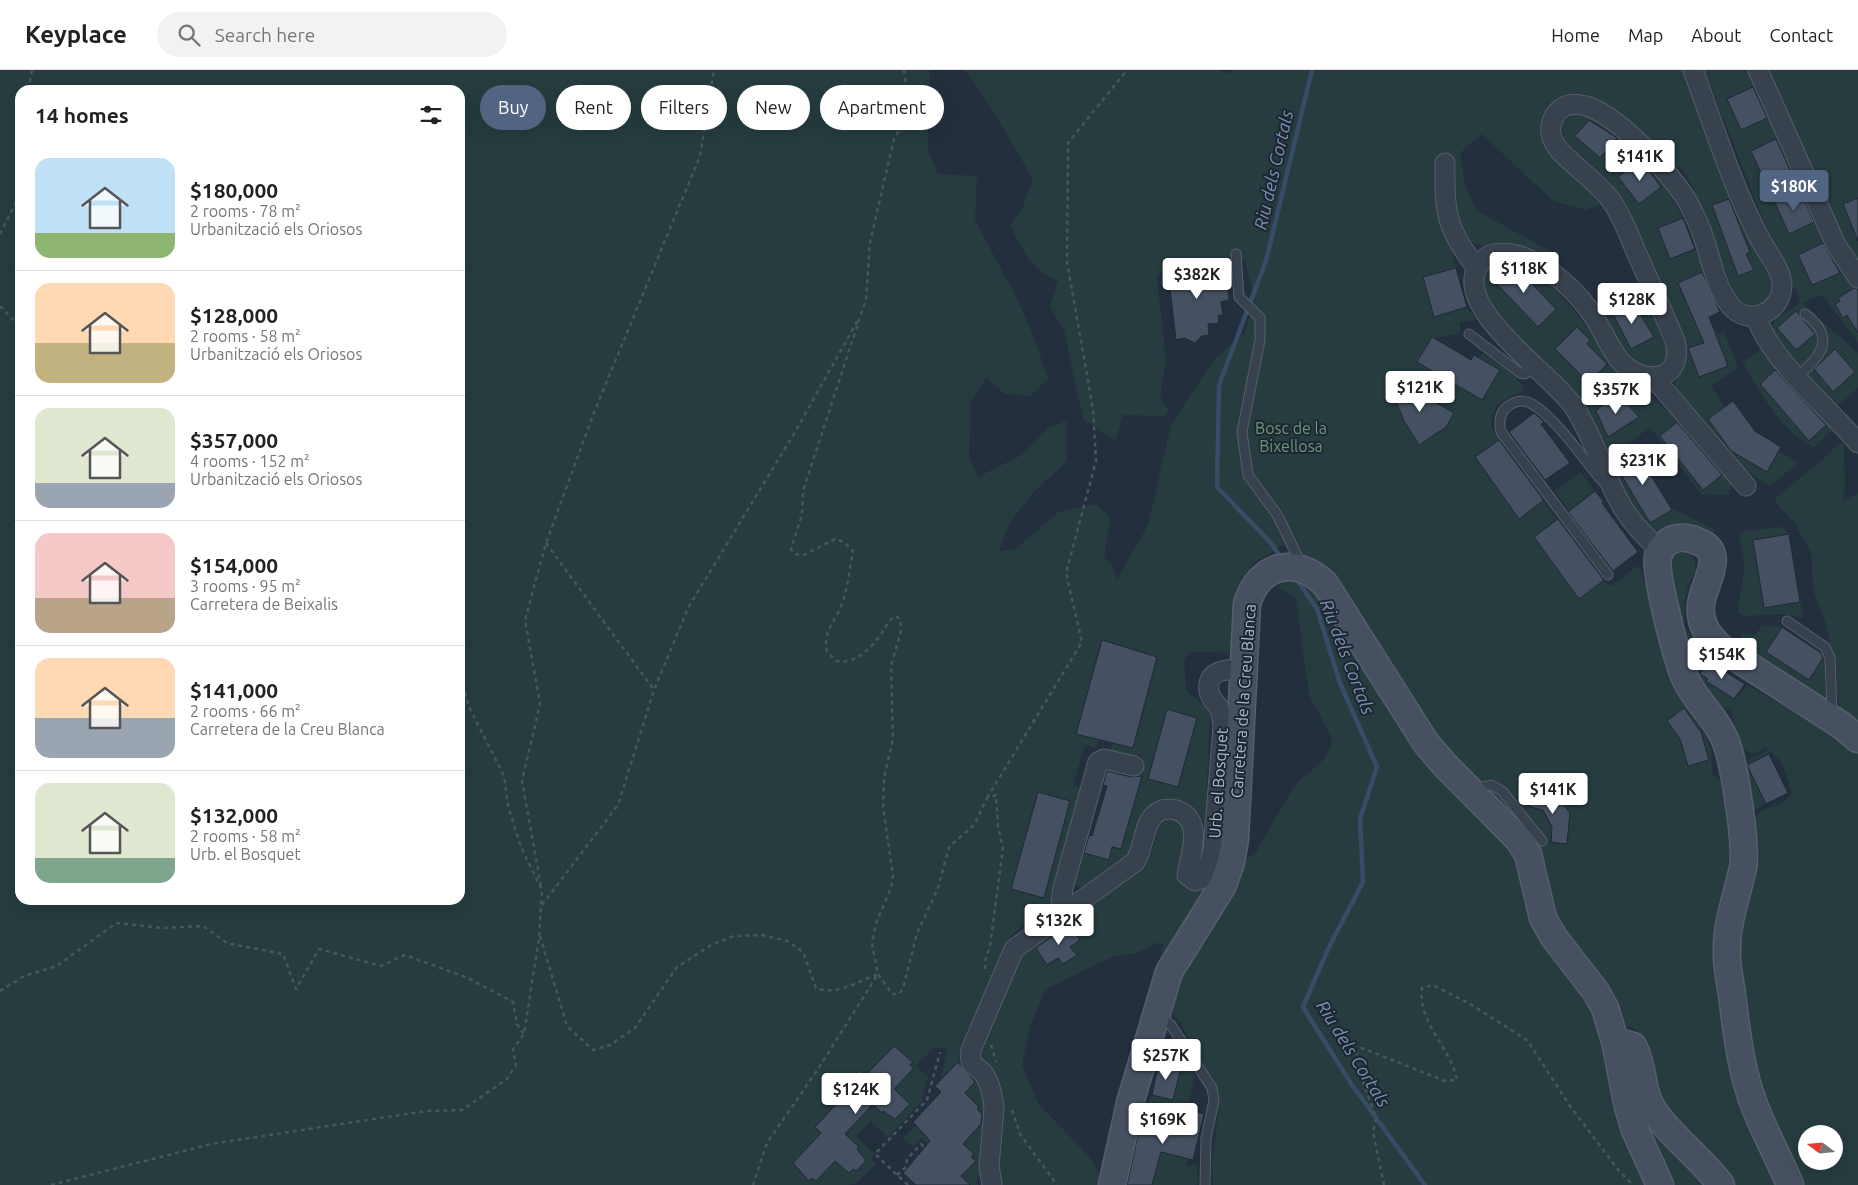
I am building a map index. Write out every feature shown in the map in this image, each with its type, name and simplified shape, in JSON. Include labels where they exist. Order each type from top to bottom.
[{"type":"main road","points":[[1790,1185],[1750,1094],[1735,1019],[1727,953],[1727,934],[1743,866],[1744,842],[1729,750],[1724,735],[1692,689],[1681,666],[1658,573],[1658,556],[1661,550],[1672,540],[1679,538],[1693,539],[1708,547],[1713,567],[1701,604],[1701,620],[1710,637],[1721,648],[1832,719],[1858,739]]},
{"type":"main road","name":"Carretera de la Creu Blanca","points":[[1112,1185],[1130,1103],[1169,972],[1223,885],[1231,862],[1235,839],[1247,604],[1251,590],[1270,571],[1281,568],[1303,568]]},
{"type":"main road","points":[[1303,568],[1316,575],[1325,584],[1414,726],[1444,764],[1518,839],[1528,854],[1544,918],[1553,936],[1600,1000],[1610,1023],[1628,1107],[1635,1130],[1660,1185]]},
{"type":"main road","points":[[1615,1041],[1633,1046],[1637,1055],[1644,1093],[1656,1114],[1721,1185]]},
{"type":"street","points":[[1661,550],[1647,539],[1621,508],[1610,489],[1573,405],[1552,381],[1507,340],[1488,318],[1474,287],[1473,277],[1483,259],[1492,254],[1504,254],[1532,262],[1561,280],[1581,299],[1622,364],[1635,373],[1654,378],[1663,376],[1675,363],[1678,352],[1675,341],[1621,218],[1611,201],[1582,169],[1564,155],[1551,137],[1551,127],[1555,115],[1564,106],[1586,103],[1598,108],[1636,136],[1671,175],[1702,233],[1729,304],[1739,314],[1756,317],[1776,304],[1780,296],[1782,284],[1778,270],[1747,211],[1693,70]]},
{"type":"street","points":[[1758,70],[1836,245],[1858,278]]},
{"type":"street","points":[[1445,163],[1444,192],[1451,231],[1477,268]]},
{"type":"street","points":[[1756,317],[1766,336],[1797,378],[1858,443]]},
{"type":"street","points":[[1654,378],[1746,486]]},
{"type":"street","name":"Urb. el Bosquet","points":[[983,1023],[1014,949],[1135,862],[1140,854],[1150,822],[1155,814],[1162,810],[1176,810],[1190,819],[1194,827],[1187,875],[1194,881],[1201,879],[1206,873],[1213,851],[1223,727],[1219,708],[1208,690],[1210,683],[1218,672],[1227,669],[1244,669]]},
{"type":"street","points":[[1064,912],[1060,903],[1063,888],[1098,762],[1104,758],[1134,766]]},
{"type":"street","points":[[983,1023],[970,1050],[970,1060],[973,1067],[983,1073],[993,1100],[994,1109],[989,1166],[992,1185]]},
{"type":"lane","points":[[1236,254],[1239,297],[1260,318],[1260,340],[1242,432],[1248,475],[1278,516],[1303,568]]},
{"type":"lane","points":[[1797,378],[1822,351],[1824,339],[1821,329],[1805,314]]},
{"type":"lane","points":[[1469,334],[1520,373],[1525,374],[1535,366]]},
{"type":"lane","points":[[1608,575],[1502,432],[1499,425],[1504,411],[1512,403],[1521,401],[1531,403],[1543,412],[1610,489]]},
{"type":"lane","points":[[1787,621],[1825,647],[1830,658],[1832,719]]},
{"type":"lane","points":[[1475,795],[1483,787],[1491,785],[1502,791],[1542,841]]},
{"type":"lane","points":[[1156,1013],[1170,1025],[1212,1088],[1214,1101],[1206,1138],[1205,1185]]},
{"type":"path","points":[[29,85],[32,70]]},
{"type":"path","points":[[51,1185],[211,1144],[426,1111],[462,1110],[507,1079],[516,1065],[513,1049],[524,1034],[539,933],[542,890],[522,781],[540,704],[525,620],[546,543],[595,410],[700,156],[714,70]]},
{"type":"path","points":[[904,70],[909,104],[905,120],[894,139],[870,242],[866,299],[803,491],[802,515],[791,549],[795,554],[804,555],[835,539],[844,542],[852,551],[843,603],[834,616],[827,640],[828,652],[836,661],[850,662],[856,660],[885,629],[890,619],[895,616],[900,619],[900,631],[891,666],[893,739],[884,778],[883,807],[893,876],[891,888],[876,923],[872,944],[878,974],[892,994],[899,994],[903,989],[917,934],[938,888],[949,847],[974,825],[987,798],[1082,642],[1066,572],[1096,460],[1093,409],[1067,262],[1068,143],[1127,70]]},
{"type":"path","points":[[0,234],[15,204]]},
{"type":"path","points":[[0,306],[15,322]]},
{"type":"path","points":[[541,906],[618,805],[654,690],[688,608],[795,432],[861,314]]},
{"type":"path","points":[[546,543],[654,690]]},
{"type":"path","points":[[465,695],[468,707],[504,776],[508,806],[521,847],[542,890]]},
{"type":"path","points":[[986,977],[985,961],[990,946],[1003,848],[998,826],[996,795],[987,798]]},
{"type":"path","points":[[0,991],[24,976],[57,966],[116,923],[162,928],[203,926],[227,943],[283,954],[296,989],[319,949],[381,966],[405,955],[468,978],[513,1002],[517,1024],[524,1034]]},
{"type":"path","points":[[539,933],[567,1026],[593,1050],[610,1045],[635,1028],[677,967],[711,945],[734,936],[762,936],[787,941],[803,952],[816,988],[823,990],[834,991],[878,974]]},
{"type":"path","points":[[753,1185],[766,1143],[816,1072],[878,974]]},
{"type":"path","points":[[1384,1185],[1372,1132],[1376,1118],[1354,1056],[1362,1048],[1445,1082],[1457,1080],[1454,1064],[1426,1018],[1421,996],[1422,988],[1433,985],[1472,1005],[1527,1040],[1570,1106],[1620,1172],[1633,1185]]},
{"type":"path","points":[[983,1023],[999,1069]]},
{"type":"path","points":[[908,1185],[875,1154],[927,1100],[940,1052]]},
{"type":"path","points":[[1011,1106],[1020,1134],[1057,1185]]},
{"type":"path","points":[[898,1176],[906,1167],[907,1159],[921,1144],[935,1156],[956,1136]]},
{"type":"green space","name":"Bosc de la Bixellosa","points":[[0,70],[930,70],[930,85],[820,85],[820,130],[929,130],[928,151],[938,174],[977,176],[975,220],[1017,299],[1034,337],[1048,379],[1030,396],[1005,394],[986,378],[971,402],[969,456],[978,477],[1022,455],[1048,428],[1066,421],[1067,461],[1033,493],[1010,522],[999,551],[1016,549],[1058,512],[1096,504],[1111,518],[1104,557],[1112,566],[1117,580],[1148,525],[1171,425],[1213,361],[1245,333],[1255,299],[1245,261],[1166,267],[1157,276],[1166,362],[1160,396],[1169,411],[1164,416],[1123,415],[1115,441],[1083,419],[1064,330],[1050,307],[1058,280],[1049,277],[1035,266],[1023,251],[1010,225],[1023,207],[1033,179],[989,105],[965,70],[1219,70],[1228,74],[1232,70],[1685,70],[1731,199],[1769,278],[1771,286],[1768,301],[1760,307],[1751,309],[1736,298],[1692,185],[1680,166],[1673,166],[1630,123],[1603,104],[1590,97],[1574,94],[1561,99],[1548,113],[1576,177],[1600,204],[1586,210],[1553,201],[1482,134],[1460,153],[1465,184],[1476,210],[1559,256],[1557,267],[1476,244],[1445,228],[1467,307],[1477,320],[1460,322],[1460,333],[1435,338],[1471,360],[1474,355],[1480,358],[1482,353],[1507,370],[1524,387],[1523,392],[1504,400],[1496,408],[1493,414],[1492,428],[1543,501],[1603,581],[1611,586],[1636,567],[1640,567],[1668,667],[1685,704],[1704,732],[1711,749],[1712,774],[1720,780],[1733,845],[1725,919],[1781,1185],[1734,1185],[1655,1096],[1641,1039],[1635,1029],[1622,1024],[1555,921],[1548,893],[1547,870],[1539,853],[1458,766],[1406,694],[1335,573],[1316,559],[1282,545],[1251,565],[1239,597],[1236,653],[1189,652],[1184,660],[1186,690],[1210,712],[1205,833],[1202,816],[1192,808],[1174,799],[1165,798],[1158,800],[1151,805],[1145,814],[1133,853],[1130,856],[1086,886],[1080,887],[1074,884],[1083,852],[1109,859],[1112,847],[1121,849],[1138,789],[1128,786],[1132,773],[1137,774],[1143,754],[1129,756],[1110,752],[1136,651],[1125,647],[1096,748],[1085,745],[1073,785],[1082,788],[1048,914],[1020,927],[1006,941],[958,1062],[940,1081],[948,1048],[916,1047],[934,1048],[916,1066],[928,1077],[921,1102],[888,1137],[871,1121],[856,1136],[875,1154],[871,1159],[876,1164],[856,1183],[847,1185],[0,1185]]},
{"type":"green space","points":[[1704,70],[1748,70],[1840,273],[1858,290],[1858,342],[1822,295],[1802,303],[1858,353],[1858,388],[1835,407],[1775,337],[1772,326],[1776,319],[1801,302],[1771,239]]},
{"type":"green space","points":[[1768,70],[1858,70],[1858,264],[1848,247]]},
{"type":"green space","points":[[1574,112],[1586,113],[1597,117],[1643,159],[1659,179],[1683,220],[1720,312],[1709,317],[1717,334],[1724,332],[1738,368],[1711,386],[1767,472],[1779,451],[1799,463],[1769,486],[1743,468],[1675,392],[1675,382],[1685,361],[1684,345],[1627,207],[1609,181],[1563,139],[1562,123]]},
{"type":"green space","points":[[1499,261],[1513,264],[1547,282],[1573,309],[1628,385],[1647,395],[1679,420],[1731,484],[1729,495],[1701,494],[1650,427],[1629,443],[1671,508],[1715,530],[1712,538],[1657,534],[1629,508],[1594,422],[1578,399],[1547,365],[1501,321],[1485,295],[1480,282],[1483,272]]},
{"type":"green space","points":[[1644,295],[1667,350],[1666,359],[1661,367],[1651,369],[1632,363],[1601,314]]},
{"type":"green space","points":[[1764,348],[1834,429],[1814,447],[1804,442],[1783,423],[1755,385],[1743,362]]},
{"type":"green space","points":[[1840,442],[1844,445],[1845,489],[1842,502],[1858,493],[1858,729],[1841,714],[1827,627],[1813,590],[1811,552],[1794,522],[1775,502],[1777,497],[1823,459]]},
{"type":"green space","points":[[1580,472],[1595,491],[1570,511],[1554,491]]},
{"type":"green space","points":[[1783,527],[1789,534],[1803,618],[1780,614],[1746,616],[1739,613],[1738,605],[1745,568],[1739,532]]},
{"type":"green space","points":[[1678,553],[1686,553],[1694,558],[1696,571],[1688,585],[1684,625],[1669,567],[1671,558]]},
{"type":"green space","points":[[1283,579],[1303,581],[1326,604],[1526,870],[1598,1019],[1649,1185],[1213,1185],[1212,1165],[1219,1105],[1216,1084],[1193,1049],[1181,1023],[1165,1008],[1173,987],[1238,886],[1246,859],[1255,854],[1294,786],[1322,761],[1330,749],[1332,738],[1309,695],[1296,599],[1277,586]]},
{"type":"green space","points":[[1684,625],[1708,661],[1745,684],[1731,705],[1747,685],[1843,740],[1858,753],[1858,1185],[1799,1185],[1755,1080],[1737,943],[1752,819],[1757,814],[1782,802],[1792,793],[1784,769],[1773,753],[1767,750],[1767,747],[1753,754],[1740,748],[1730,707],[1724,715],[1699,682]]},
{"type":"green space","points":[[1762,625],[1782,627],[1825,655],[1825,696],[1821,700],[1737,641],[1744,633],[1756,635]]},
{"type":"green space","points":[[1767,750],[1788,793],[1748,813],[1739,765]]},
{"type":"green space","points":[[1168,818],[1178,819],[1186,827],[1180,876],[1212,879],[1141,1021],[1164,944],[1156,943],[1137,953],[1112,957],[1045,990],[1030,1027],[1022,1064],[1038,1103],[1088,1156],[1103,1178],[1103,1185],[1000,1185],[997,1172],[998,1097],[996,1080],[990,1066],[980,1057],[979,1051],[1022,952],[1145,863],[1152,851],[1159,824]]},
{"type":"green space","points":[[1180,1067],[1196,1071],[1175,1155],[1187,1158],[1186,1167],[1197,1164],[1198,1182],[1197,1185],[1152,1185],[1168,1123],[1145,1118],[1151,1094],[1173,1100]]},
{"type":"green space","points":[[977,1080],[986,1094],[986,1170],[975,1181],[978,1185],[967,1185],[960,1178],[976,1161],[971,1157],[974,1154],[964,1144],[960,1148],[933,1149],[922,1138],[913,1147],[903,1138],[916,1125],[929,1140],[976,1130],[985,1120],[977,1109],[978,1106],[961,1094]]},
{"type":"green space","points":[[1641,1112],[1709,1185],[1670,1185]]},
{"type":"building","points":[[1753,87],[1767,118],[1741,130],[1727,99]]},
{"type":"building","points":[[1589,120],[1617,138],[1600,158],[1575,136]]},
{"type":"building","points":[[1776,139],[1790,170],[1765,182],[1751,151]]},
{"type":"building","points":[[1641,160],[1661,187],[1639,204],[1618,177]]},
{"type":"building","points":[[1800,191],[1814,222],[1789,234],[1775,203]]},
{"type":"building","points":[[1858,198],[1858,241],[1843,204]]},
{"type":"building","points":[[1729,199],[1750,252],[1746,254],[1754,270],[1738,276],[1712,205]]},
{"type":"building","points":[[1683,218],[1695,249],[1670,259],[1658,228]]},
{"type":"building","points":[[1823,243],[1840,273],[1812,285],[1798,255]]},
{"type":"building","points":[[1505,265],[1516,267],[1556,309],[1538,327],[1491,278]]},
{"type":"building","points":[[1226,266],[1229,300],[1221,302],[1223,315],[1218,315],[1219,323],[1208,324],[1209,335],[1202,336],[1195,343],[1184,338],[1176,340],[1168,272]]},
{"type":"building","points":[[1456,268],[1467,307],[1434,317],[1423,277]]},
{"type":"building","points":[[1702,272],[1720,312],[1709,317],[1728,366],[1699,377],[1688,348],[1704,343],[1678,283]]},
{"type":"building","points":[[1854,288],[1858,289],[1858,333],[1847,315],[1843,318],[1835,304],[1840,301],[1838,298]]},
{"type":"building","points":[[1632,301],[1654,337],[1631,349],[1612,312]]},
{"type":"building","points":[[1796,311],[1815,334],[1796,350],[1777,328]]},
{"type":"building","points":[[1577,327],[1590,340],[1587,344],[1607,364],[1589,383],[1555,349]]},
{"type":"building","points":[[1432,337],[1471,360],[1474,355],[1500,370],[1482,400],[1417,362]]},
{"type":"building","points":[[1835,349],[1855,372],[1833,392],[1814,369]]},
{"type":"building","points":[[1775,370],[1826,425],[1809,441],[1760,384]]},
{"type":"building","points":[[1397,380],[1454,413],[1446,427],[1419,445],[1404,421],[1391,389]]},
{"type":"building","points":[[1616,392],[1639,417],[1608,437],[1596,411]]},
{"type":"building","points":[[1733,401],[1755,431],[1781,447],[1767,472],[1731,451],[1708,419]]},
{"type":"building","points":[[1534,413],[1544,422],[1541,424],[1570,463],[1545,480],[1509,432]]},
{"type":"building","points":[[1677,422],[1722,475],[1703,490],[1660,436]]},
{"type":"building","points":[[1499,440],[1543,499],[1543,501],[1519,519],[1475,457]]},
{"type":"building","points":[[1635,449],[1672,510],[1650,523],[1613,461]]},
{"type":"building","points":[[1595,491],[1638,552],[1613,571],[1568,512]]},
{"type":"building","points":[[1558,519],[1603,579],[1603,581],[1579,599],[1534,537]]},
{"type":"building","points":[[1789,534],[1800,602],[1764,608],[1753,540]]},
{"type":"building","points":[[1782,627],[1821,653],[1823,658],[1809,680],[1766,652]]},
{"type":"building","points":[[1102,640],[1157,657],[1133,748],[1076,734]]},
{"type":"building","points":[[1708,661],[1745,684],[1734,699],[1706,681],[1708,679],[1700,674]]},
{"type":"building","points":[[1684,708],[1701,732],[1709,760],[1688,766],[1680,739],[1667,721]]},
{"type":"building","points":[[1167,709],[1197,718],[1178,787],[1148,779]]},
{"type":"building","points":[[1769,754],[1788,793],[1766,804],[1747,765]]},
{"type":"building","points":[[1107,771],[1131,777],[1142,776],[1121,849],[1112,847],[1109,860],[1084,853],[1089,835],[1092,836],[1107,786],[1103,785]]},
{"type":"building","points":[[1532,791],[1557,796],[1570,813],[1567,844],[1551,842],[1552,827],[1543,810],[1530,807]]},
{"type":"building","points":[[1038,792],[1070,801],[1044,898],[1011,889]]},
{"type":"building","points":[[1069,924],[1080,940],[1070,947],[1077,955],[1063,964],[1058,958],[1047,965],[1036,948]]},
{"type":"building","points":[[894,1046],[913,1062],[910,1065],[914,1068],[894,1089],[910,1104],[895,1119],[883,1111],[882,1113],[873,1104],[845,1134],[859,1147],[857,1149],[866,1161],[856,1171],[853,1169],[849,1173],[835,1161],[816,1181],[812,1178],[809,1181],[793,1163],[821,1133],[815,1127],[841,1099],[836,1094],[859,1070],[865,1076]]},
{"type":"building","points":[[958,1062],[975,1082],[965,1093],[979,1107],[977,1109],[982,1114],[981,1124],[963,1144],[974,1154],[971,1157],[976,1161],[961,1176],[970,1185],[916,1185],[903,1173],[930,1141],[913,1122],[941,1092],[935,1086]]},
{"type":"building","points":[[1159,1063],[1181,1068],[1173,1100],[1152,1095]]},
{"type":"building","points":[[1186,1109],[1204,1114],[1193,1160],[1161,1152],[1152,1185],[1127,1185],[1142,1117],[1182,1127]]},
{"type":"waterway","name":"Riu dels Cortals","points":[[1282,559],[1271,543],[1217,487],[1219,385],[1266,261],[1312,70]]},
{"type":"waterway","name":"Riu dels Cortals","points":[[1295,577],[1317,609],[1340,683],[1377,767],[1360,819],[1363,882],[1329,947],[1303,1007],[1352,1085],[1425,1185]]}]
